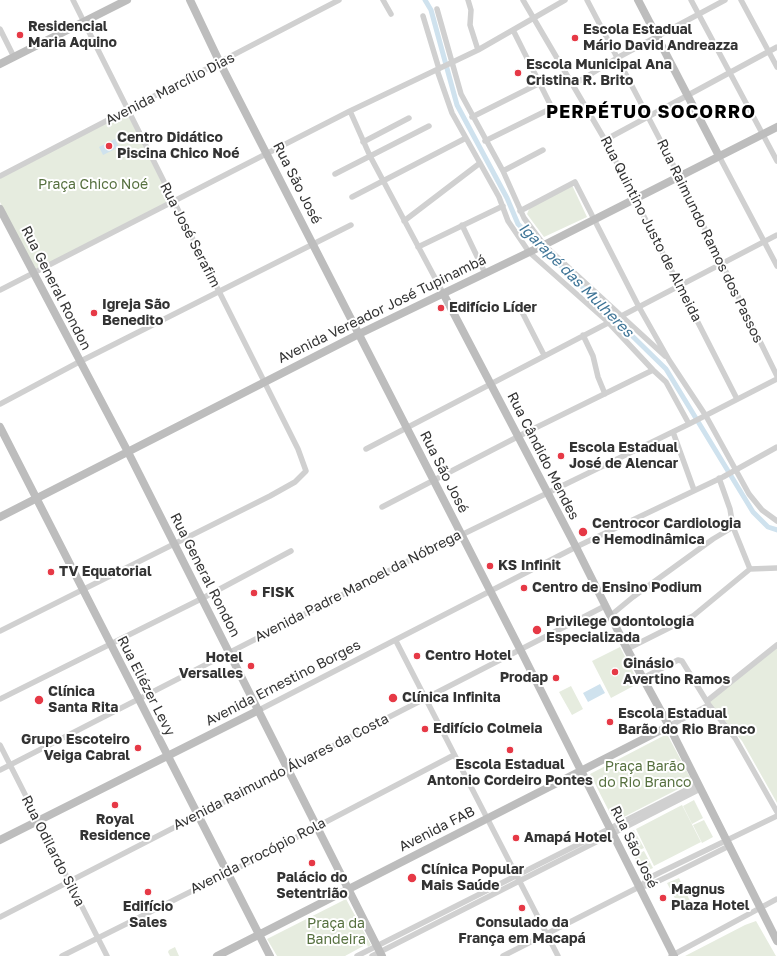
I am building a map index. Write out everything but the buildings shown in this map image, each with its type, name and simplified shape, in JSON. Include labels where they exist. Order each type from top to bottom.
[{"type":"street","name":"Rua José Serafim","points":[[73,0],[127,112],[174,202],[302,458],[306,471],[295,482],[270,496],[174,543]]},
{"type":"street","points":[[0,64],[127,0]]},
{"type":"street","name":"Rua São José","points":[[190,0],[220,63],[268,154],[433,481],[520,649],[673,955]]},
{"type":"street","name":"Avenida Marcílio Dias","points":[[0,176],[220,63],[330,2],[339,0]]},
{"type":"street","points":[[383,0],[391,14]]},
{"type":"street","points":[[468,0],[472,10],[470,25],[478,50]]},
{"type":"street","name":"Rua Quintino Justo de Almeida","points":[[523,0],[605,140],[738,399]]},
{"type":"street","points":[[0,290],[34,274],[350,111],[478,50],[565,0]]},
{"type":"street","name":"Rua Raimundo Ramos dos Passos","points":[[586,0],[679,176],[777,378]]},
{"type":"street","points":[[638,0],[777,266]]},
{"type":"street","points":[[691,0],[777,161]]},
{"type":"street","points":[[573,85],[617,58],[725,0]]},
{"type":"street","points":[[741,0],[777,67]]},
{"type":"street","points":[[437,9],[461,94],[502,171],[520,211],[543,245],[618,317],[669,360]]},
{"type":"street","points":[[423,16],[452,114],[480,162],[508,221],[530,251],[608,322],[653,370],[661,376],[672,390],[691,424]]},
{"type":"street","points":[[0,29],[14,58]]},
{"type":"street","points":[[485,141],[552,108],[514,30]]},
{"type":"street","points":[[605,140],[777,47]]},
{"type":"street","points":[[472,117],[540,83]]},
{"type":"street","name":"Rua Cândido Mendes","points":[[350,111],[363,142],[404,221],[522,435],[547,494],[576,546],[627,649],[669,726],[777,942]]},
{"type":"street","points":[[363,142],[409,118]]},
{"type":"street","points":[[334,174],[429,126]]},
{"type":"street","name":"Avenida Vereador José Tupinambá","points":[[0,517],[359,334],[485,274],[777,127]]},
{"type":"street","points":[[352,197],[466,138]]},
{"type":"street","points":[[502,171],[543,150]]},
{"type":"street","points":[[404,221],[480,162]]},
{"type":"street","points":[[520,211],[576,182],[638,307],[669,360],[705,416],[734,470],[749,494],[762,510],[777,521]]},
{"type":"street","points":[[418,247],[502,206]]},
{"type":"street","name":"Rua General Rondon","points":[[0,209],[203,598],[380,951]]},
{"type":"street","points":[[0,404],[351,225]]},
{"type":"street","points":[[462,225],[485,274]]},
{"type":"street","points":[[366,449],[777,235]]},
{"type":"street","points":[[520,308],[544,355]]},
{"type":"street","points":[[583,335],[593,356],[598,377],[605,394]]},
{"type":"street","points":[[382,507],[653,370]]},
{"type":"street","name":"Avenida Padre Manoel da Nóbrega","points":[[0,770],[229,651],[461,534],[691,424],[777,378]]},
{"type":"street","name":"Rua Eliézer Levy","points":[[0,427],[111,644],[137,699],[270,956]]},
{"type":"street","points":[[674,432],[694,490]]},
{"type":"street","name":"Avenida Ernestino Borges","points":[[0,840],[396,641],[576,546],[721,477],[777,447]]},
{"type":"street","points":[[721,477],[730,509],[732,526],[750,569]]},
{"type":"street","points":[[610,616],[632,597],[732,526]]},
{"type":"street","points":[[0,631],[174,543]]},
{"type":"street","points":[[0,699],[203,598],[290,552]]},
{"type":"street","points":[[627,649],[688,619],[750,569],[777,568]]},
{"type":"street","name":"Avenida Raimundo Álvares da Costa","points":[[0,917],[68,880],[605,606]]},
{"type":"street","points":[[396,641],[558,956]]},
{"type":"street","points":[[669,726],[708,703],[777,645]]},
{"type":"street","points":[[643,678],[678,660],[682,661],[708,703],[735,738],[777,812]]},
{"type":"street","name":"Avenida FAB","points":[[217,956],[669,726]]},
{"type":"street","name":"Rua Odilardo Silva","points":[[0,745],[107,956]]},
{"type":"street","name":"Avenida Procópio Rola","points":[[62,956],[228,873],[454,755]]},
{"type":"street","points":[[372,956],[516,875],[699,786]]},
{"type":"street","points":[[503,956],[639,888],[649,878],[728,843],[777,816]]},
{"type":"street","points":[[417,930],[520,881],[611,830]]},
{"type":"street","points":[[673,955],[777,899]]},
{"type":"street","points":[[357,956],[380,951]]},
{"type":"green space","name":"Praça Chico Noé","points":[[128,108],[174,202],[34,274],[0,202],[0,175]]},
{"type":"green space","points":[[572,185],[587,217],[544,237],[527,214],[530,207]]},
{"type":"green space","points":[[777,642],[777,803],[742,741],[709,702]]},
{"type":"green space","name":"Ginásio Avertino Ramos","points":[[620,647],[639,683],[611,698],[592,661]]},
{"type":"green space","points":[[571,686],[583,709],[572,715],[559,692]]},
{"type":"green space","name":"Praça Barão do Rio Branco","points":[[667,734],[691,779],[690,783],[618,820],[613,819],[590,774]]},
{"type":"green space","points":[[694,800],[703,818],[692,824],[683,806]]},
{"type":"green space","points":[[682,805],[701,842],[654,866],[636,829]]},
{"type":"green space","points":[[704,820],[713,837],[702,843],[693,825]]},
{"type":"green space","points":[[634,830],[644,848],[633,853],[624,836]]},
{"type":"green space","points":[[644,851],[653,868],[642,873],[634,856]]},
{"type":"green space","points":[[679,878],[690,901],[679,906],[667,883]]},
{"type":"green space","name":"Praça da Bandeira","points":[[346,899],[371,945],[368,947],[367,944],[345,956],[277,956],[267,939]]},
{"type":"green space","points":[[756,921],[776,956],[685,956],[745,925]]},
{"type":"green space","points":[[175,947],[179,956],[170,956],[168,952],[169,950]]},
{"type":"water","points":[[115,139],[119,147],[103,155],[99,147]]},
{"type":"water","points":[[600,684],[605,693],[588,702],[583,693]]},
{"type":"waterway","name":"Igarapé das Mulheres","points":[[425,0],[431,10],[457,105],[507,198],[518,224],[666,369],[753,512],[768,527],[777,530]]},
{"type":"place","name":"Residencial Maria Aquino","points":[[20,35]]},
{"type":"place","name":"Escola Estadual Mário David Andreazza","points":[[575,38]]},
{"type":"place","name":"Escola Municipal Ana Cristina R. Brito","points":[[518,73]]},
{"type":"place","name":"Centro Didático Piscina Chico Noé","points":[[109,146]]},
{"type":"place","name":"Edifício Líder","points":[[441,308]]},
{"type":"place","name":"Igreja São Benedito","points":[[94,313]]},
{"type":"place","name":"Escola Estadual José de Alencar","points":[[561,456]]},
{"type":"place","name":"Centrocor Cardiologia e Hemodinâmica","points":[[583,532]]},
{"type":"place","name":"KS Infinit","points":[[490,566]]},
{"type":"place","name":"TV Equatorial","points":[[51,572]]},
{"type":"place","name":"Centro de Ensino Podium","points":[[524,588]]},
{"type":"place","name":"FISK","points":[[254,593]]},
{"type":"place","name":"Privilege Odontologia Especializada","points":[[537,630]]},
{"type":"place","name":"Centro Hotel","points":[[417,656]]},
{"type":"place","name":"Hotel Versalles","points":[[251,666]]},
{"type":"place","name":"Ginásio Avertino Ramos","points":[[615,672]]},
{"type":"place","name":"Prodap","points":[[556,678]]},
{"type":"place","name":"Clínica Infinita","points":[[393,698]]},
{"type":"place","name":"Clínica Santa Rita","points":[[39,700]]},
{"type":"place","name":"Escola Estadual Barão do Rio Branco","points":[[610,722]]},
{"type":"place","name":"Edifício Colmeia","points":[[425,729]]},
{"type":"place","name":"Grupo Escoteiro Veiga Cabral","points":[[138,748]]},
{"type":"place","name":"Escola Estadual Antonio Cordeiro Pontes","points":[[510,750]]},
{"type":"place","name":"Royal Residence","points":[[115,805]]},
{"type":"place","name":"Amapá Hotel","points":[[516,838]]},
{"type":"place","name":"Palácio do Setentrião","points":[[312,863]]},
{"type":"place","name":"Clínica Popular Mais Saúde","points":[[412,878]]},
{"type":"place","name":"Edifício Sales","points":[[148,892]]},
{"type":"place","name":"Magnus Plaza Hotel","points":[[663,898]]},
{"type":"place","name":"Consulado da França em Macapá","points":[[522,908]]},
{"type":"district","name":"PERPÉTUO SOCORRO","points":[[651,112]]}]
